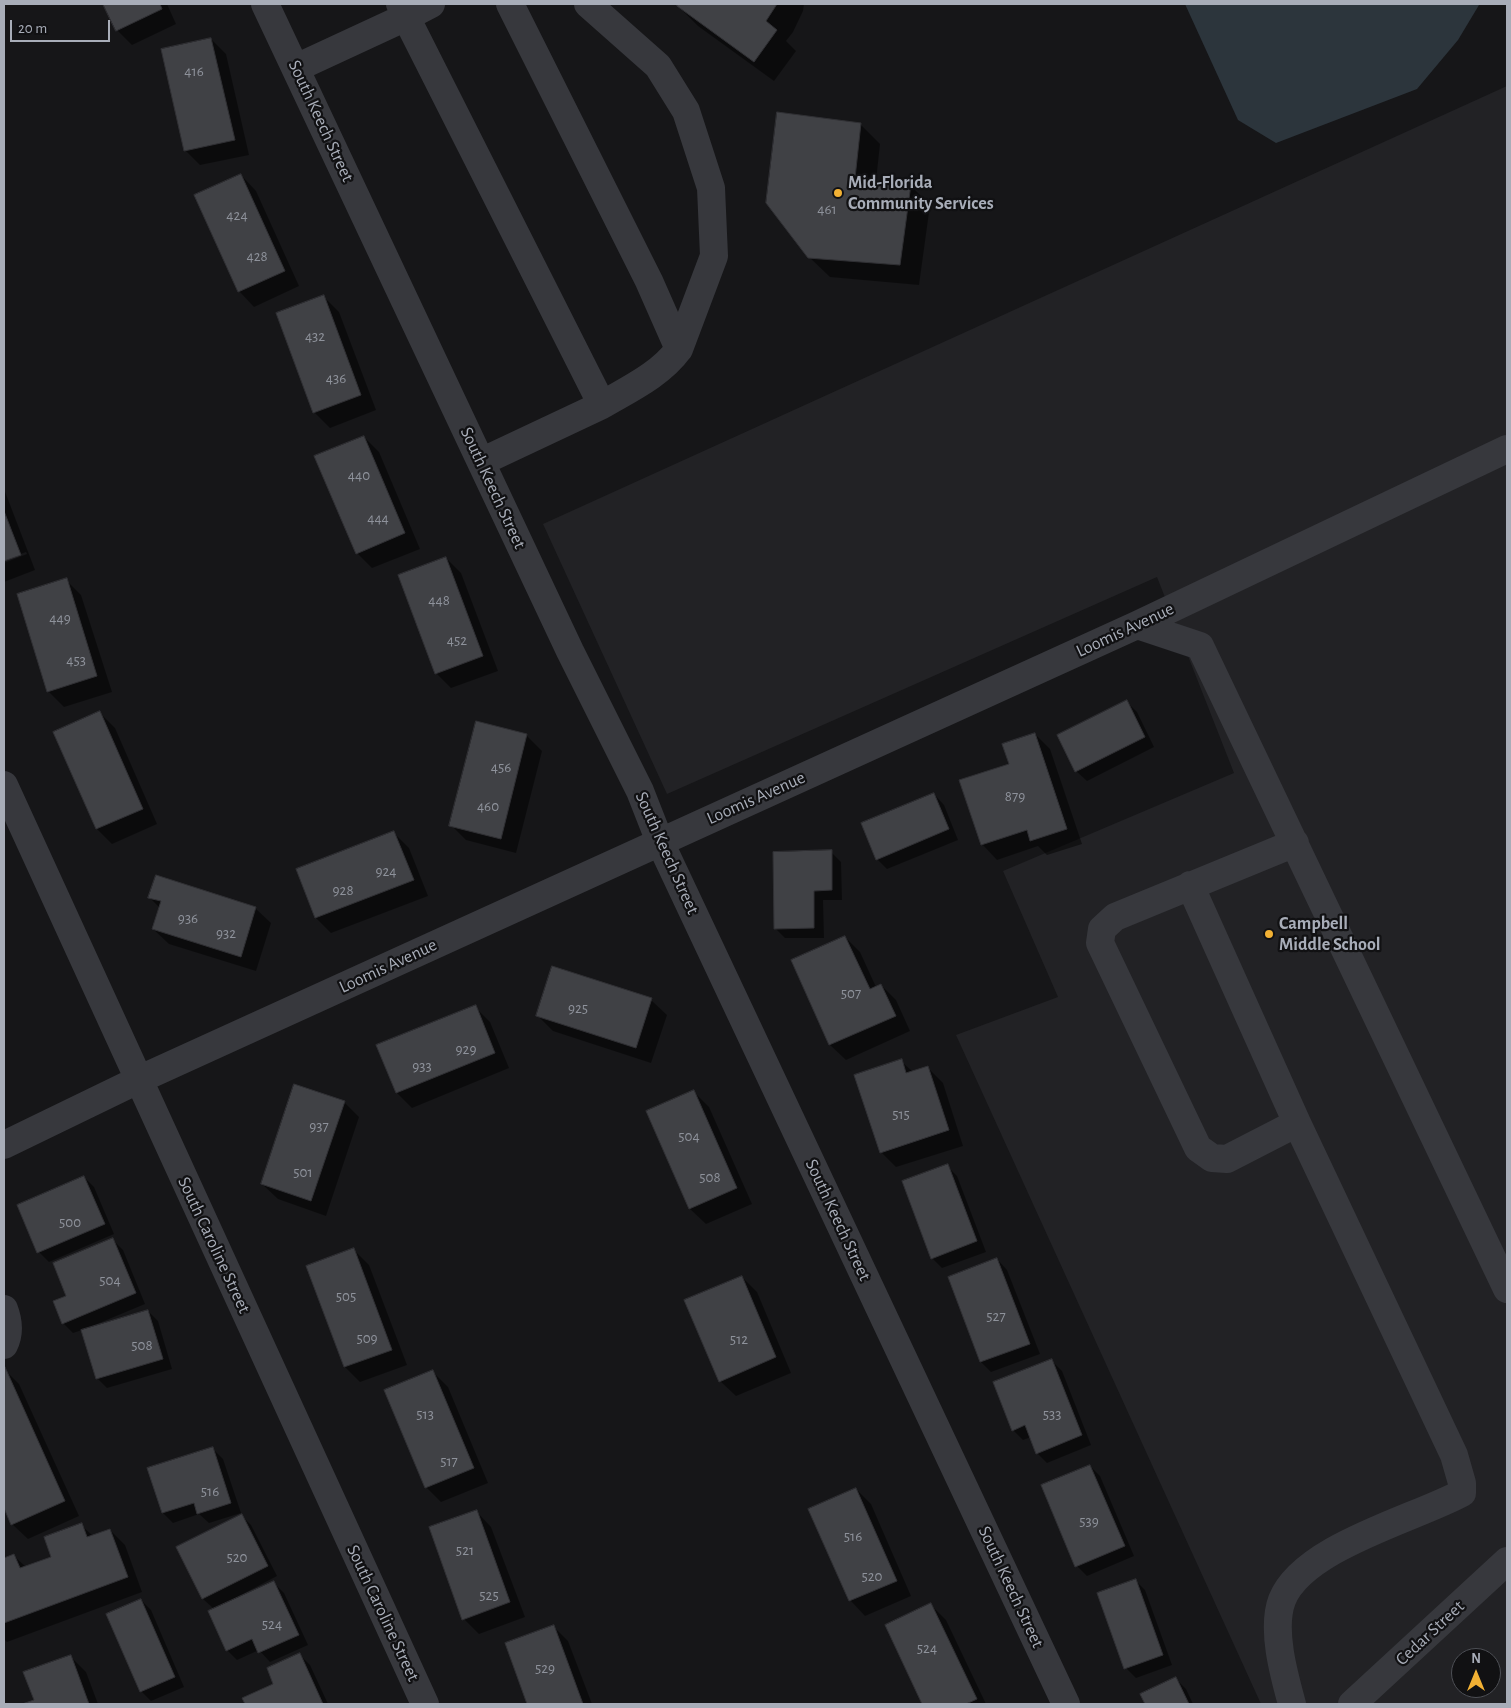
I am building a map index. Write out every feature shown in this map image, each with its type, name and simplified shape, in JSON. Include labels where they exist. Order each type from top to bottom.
[{"type":"street","name":"South Keech Street","points":[[265,4],[570,650],[640,791],[660,842],[1066,1704]]},
{"type":"street","points":[[296,68],[403,10],[431,4]]},
{"type":"street","points":[[510,4],[645,272],[679,349]]},
{"type":"street","points":[[481,462],[602,405],[656,373],[670,361],[679,349],[714,256],[711,188],[686,111],[658,66],[588,4]]},
{"type":"street","points":[[403,10],[602,405]]},
{"type":"street","name":"Loomis Avenue","points":[[4,1145],[138,1080],[1136,625],[1507,449]]},
{"type":"street","points":[[1136,625],[1200,646],[1507,1289]]},
{"type":"street","name":"South Caroline Street","points":[[4,785],[425,1704]]},
{"type":"street","points":[[1295,843],[1115,917],[1102,929],[1100,943],[1198,1148],[1212,1158],[1227,1159],[1297,1123]]},
{"type":"street","points":[[1190,885],[1297,1123],[1454,1455],[1462,1483],[1462,1493],[1340,1546],[1311,1566],[1291,1584],[1282,1600],[1278,1619],[1279,1644],[1292,1704]]},
{"type":"street","points":[[4,1309],[8,1323],[8,1338],[4,1345]]},
{"type":"street","name":"Cedar Street","points":[[1352,1704],[1507,1561]]},
{"type":"shaded area","points":[[1185,4],[1479,5],[1458,40],[1417,89],[1276,143],[1238,120]]},
{"type":"shaded area","name":"Campbell Middle School","points":[[1507,86],[1507,1704],[1261,1704],[956,1035],[1058,997],[1003,871],[1234,773],[1157,577],[667,794],[543,524]]},
{"type":"building","points":[[103,4],[160,4],[162,9],[116,31]]},
{"type":"building","points":[[678,4],[777,4],[766,21],[777,30],[754,62],[677,6]]},
{"type":"building","points":[[211,38],[235,140],[184,151],[161,49]]},
{"type":"building","name":"Mid-Florida Community Services","points":[[777,112],[861,123],[855,178],[911,184],[900,265],[808,258],[766,203]]},
{"type":"building","points":[[241,174],[285,271],[238,292],[194,195]]},
{"type":"building","points":[[324,295],[361,395],[313,413],[276,313]]},
{"type":"building","points":[[364,436],[405,533],[356,554],[314,456]]},
{"type":"building","points":[[4,511],[21,555],[4,561]]},
{"type":"building","points":[[446,557],[483,656],[435,674],[398,575]]},
{"type":"building","points":[[67,578],[97,676],[47,692],[17,594]]},
{"type":"building","points":[[1127,700],[1145,737],[1075,772],[1057,735]]},
{"type":"building","points":[[100,711],[143,809],[96,829],[53,732]]},
{"type":"building","points":[[476,721],[527,734],[501,839],[449,826]]},
{"type":"building","points":[[1035,733],[1067,829],[1030,841],[1027,830],[981,845],[959,780],[1009,764],[1002,744]]},
{"type":"building","points":[[934,793],[949,829],[876,860],[861,823]]},
{"type":"building","points":[[394,831],[414,880],[315,918],[296,869]]},
{"type":"building","points":[[832,850],[832,890],[814,891],[814,928],[774,929],[773,852]]},
{"type":"building","points":[[156,875],[256,907],[241,957],[152,929],[161,901],[148,898]]},
{"type":"building","points":[[845,936],[870,989],[881,984],[896,1016],[829,1045],[791,960]]},
{"type":"building","points":[[552,966],[652,998],[636,1048],[536,1016]]},
{"type":"building","points":[[476,1005],[495,1053],[396,1093],[376,1045]]},
{"type":"building","points":[[902,1059],[906,1073],[928,1066],[949,1130],[880,1153],[854,1075]]},
{"type":"building","points":[[294,1084],[345,1101],[311,1201],[261,1184]]},
{"type":"building","points":[[694,1090],[737,1188],[689,1209],[646,1111]]},
{"type":"building","points":[[948,1164],[977,1241],[931,1259],[902,1181]]},
{"type":"building","points":[[84,1176],[105,1224],[37,1253],[17,1205]]},
{"type":"building","points":[[113,1238],[136,1293],[62,1324],[53,1301],[66,1296],[53,1263]]},
{"type":"building","points":[[354,1248],[392,1350],[344,1367],[306,1266]]},
{"type":"building","points":[[997,1258],[1030,1344],[980,1362],[948,1277]]},
{"type":"building","points":[[742,1276],[776,1357],[719,1382],[684,1300]]},
{"type":"building","points":[[148,1310],[163,1359],[96,1379],[81,1330]]},
{"type":"building","points":[[1052,1359],[1082,1435],[1036,1454],[1025,1425],[1012,1431],[993,1382]]},
{"type":"building","points":[[5,1367],[65,1501],[11,1525],[4,1508]]},
{"type":"building","points":[[433,1370],[474,1468],[425,1488],[384,1390]]},
{"type":"building","points":[[213,1447],[231,1503],[197,1514],[194,1503],[162,1513],[147,1468]]},
{"type":"building","points":[[1090,1465],[1125,1546],[1075,1567],[1041,1485]]},
{"type":"building","points":[[856,1488],[897,1581],[849,1601],[808,1509]]},
{"type":"building","points":[[477,1510],[510,1602],[462,1620],[429,1527]]},
{"type":"building","points":[[242,1514],[268,1566],[202,1599],[176,1547]]},
{"type":"building","points":[[82,1523],[87,1537],[110,1529],[128,1577],[4,1623],[4,1558],[14,1554],[20,1568],[51,1557],[44,1537]]},
{"type":"building","points":[[1136,1579],[1163,1655],[1124,1669],[1097,1593]]},
{"type":"building","points":[[274,1581],[299,1635],[258,1653],[252,1639],[226,1651],[208,1611]]},
{"type":"building","points":[[141,1599],[175,1677],[140,1692],[106,1614]]},
{"type":"building","points":[[931,1603],[977,1699],[966,1704],[922,1704],[885,1625]]},
{"type":"building","points":[[554,1625],[583,1704],[527,1704],[505,1643]]},
{"type":"building","points":[[300,1653],[323,1704],[245,1704],[242,1698],[273,1684],[267,1668]]},
{"type":"building","points":[[71,1655],[89,1704],[22,1704],[34,1700],[23,1672]]},
{"type":"building","points":[[1176,1677],[1189,1704],[1145,1704],[1140,1694]]},
{"type":"place","name":"Mid-Florida Community Services","points":[[838,193]]},
{"type":"place","name":"Campbell Middle School","points":[[1269,934]]}]
